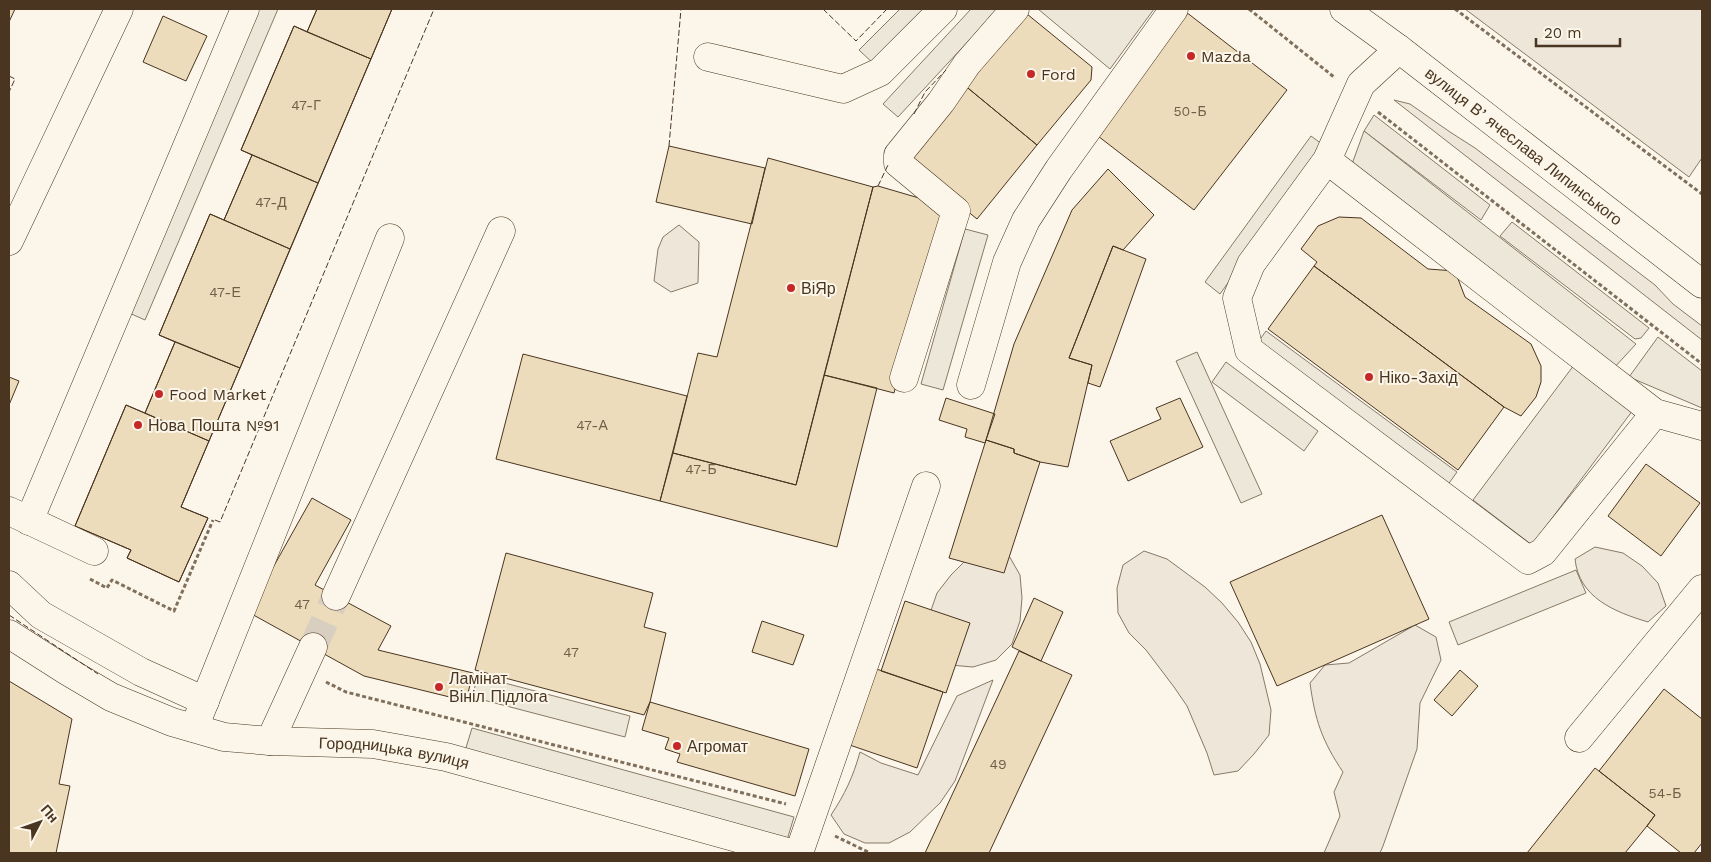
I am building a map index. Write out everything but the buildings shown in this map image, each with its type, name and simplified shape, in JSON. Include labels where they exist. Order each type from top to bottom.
[{"type":"street","points":[[9,241],[119,9]]},
{"type":"street","points":[[94,551],[19,516],[245,9]]},
{"type":"street","points":[[708,57],[843,89],[880,72],[943,9]]},
{"type":"street","points":[[904,378],[956,211],[898,163],[898,155],[941,102],[967,64],[1015,9]]},
{"type":"street","points":[[971,385],[1007,262],[1026,220],[1059,169],[1174,9]]},
{"type":"street","name":"вулиця Вʼячеслава Липинського","points":[[1344,9],[1399,49],[1702,284]]},
{"type":"street","points":[[1399,49],[1361,84],[1327,160],[1251,264],[1237,298],[1249,350],[1528,560],[1542,552],[1655,413]]},
{"type":"street","points":[[1327,160],[1655,413],[1702,426]]},
{"type":"street","points":[[336,596],[501,231]]},
{"type":"street","points":[[194,728],[390,238]]},
{"type":"street","points":[[799,853],[926,486]]},
{"type":"street","points":[[9,585],[41,615],[141,672],[205,701]]},
{"type":"street","points":[[1579,738],[1698,604]]},
{"type":"street","name":"Городницька вулиця","points":[[9,634],[111,697],[172,722],[224,737],[270,741],[373,744],[446,757],[791,853]]},
{"type":"street","points":[[270,741],[308,658]]},
{"type":"path","points":[[1249,9],[1357,96],[1702,364]]},
{"type":"path","points":[[1456,9],[1702,194]]},
{"type":"path","points":[[82,576],[107,588],[112,580],[174,611],[213,520]]},
{"type":"path","points":[[308,658],[346,692],[793,806],[836,837],[870,853]]},
{"type":"shaded area","points":[[256,9],[278,9],[145,320],[127,312]]},
{"type":"shaded area","points":[[900,9],[930,9],[875,65],[859,50]]},
{"type":"shaded area","points":[[971,9],[998,9],[898,117],[883,104]]},
{"type":"shaded area","points":[[1038,9],[1154,9],[1110,69]]},
{"type":"shaded area","points":[[1465,9],[1702,9],[1702,158],[1689,177]]},
{"type":"shaded area","points":[[1394,100],[1410,104],[1475,148],[1655,285],[1673,304],[1702,326],[1702,340]]},
{"type":"shaded area","points":[[1374,115],[1490,205],[1481,220],[1364,131]]},
{"type":"shaded area","points":[[1364,131],[1636,344],[1613,369],[1352,164]]},
{"type":"shaded area","points":[[1311,136],[1326,147],[1220,294],[1205,282]]},
{"type":"shaded area","points":[[1512,222],[1649,328],[1641,338],[1635,339],[1500,236]]},
{"type":"shaded area","points":[[679,225],[699,242],[698,283],[671,292],[654,281],[658,249],[663,237]]},
{"type":"shaded area","points":[[965,229],[988,235],[943,390],[921,384]]},
{"type":"shaded area","points":[[1266,331],[1457,472],[1447,486],[1256,345]]},
{"type":"shaded area","points":[[1658,337],[1702,371],[1702,408],[1629,377]]},
{"type":"shaded area","points":[[1197,352],[1262,494],[1241,503],[1176,361]]},
{"type":"shaded area","points":[[1226,362],[1318,431],[1304,451],[1212,382]]},
{"type":"shaded area","points":[[1574,365],[1633,410],[1532,545],[1473,500]]},
{"type":"shaded area","points":[[1595,547],[1623,553],[1642,566],[1658,583],[1666,606],[1648,622],[1611,608],[1591,593],[1583,584],[1575,559]]},
{"type":"shaded area","points":[[1144,551],[1167,559],[1205,587],[1238,622],[1251,642],[1260,664],[1271,710],[1269,735],[1238,771],[1214,775],[1187,706],[1146,650],[1129,633],[1118,613],[1117,588],[1123,565]]},
{"type":"shaded area","points":[[1008,554],[1020,575],[1022,598],[1020,621],[1012,644],[996,660],[973,667],[950,665],[929,616],[937,593],[968,558]]},
{"type":"shaded area","points":[[1576,570],[1586,593],[1458,645],[1449,622]]},
{"type":"shaded area","points":[[1415,625],[1436,637],[1441,660],[1420,703],[1417,749],[1383,846],[1380,853],[1324,853],[1340,816],[1334,792],[1343,772],[1320,730],[1310,683],[1325,665],[1349,663]]},
{"type":"shaded area","points":[[478,676],[630,716],[625,737],[472,697]]},
{"type":"shaded area","points":[[993,680],[955,781],[940,803],[910,832],[889,843],[865,843],[844,834],[831,815],[848,785],[860,752],[881,763],[918,775],[957,696]]},
{"type":"shaded area","points":[[472,728],[794,817],[787,840],[465,751]]},
{"type":"tunnel","points":[[313,647],[336,596]]},
{"type":"fence","points":[[215,520],[220,522],[434,9]]},
{"type":"fence","points":[[669,146],[681,9]]},
{"type":"fence","points":[[823,9],[856,41],[887,9]]},
{"type":"fence","points":[[914,114],[925,92],[946,70]]},
{"type":"fence","points":[[9,76],[15,79],[9,92]]},
{"type":"fence","points":[[878,186],[888,165]]},
{"type":"fence","points":[[9,615],[98,674]]},
{"type":"place","name":"Mazda","points":[[1191,56]]},
{"type":"place","name":"Ford","points":[[1031,74]]},
{"type":"place","name":"ВіЯр","points":[[791,288]]},
{"type":"place","name":"Ніко-Захід","points":[[1369,377]]},
{"type":"place","name":"Food Market","points":[[159,394]]},
{"type":"place","name":"Нова Пошта №91","points":[[138,425]]},
{"type":"place","name":"Ламінат Вініл Підлога","points":[[439,687]]},
{"type":"place","name":"Агромат","points":[[677,746]]}]
